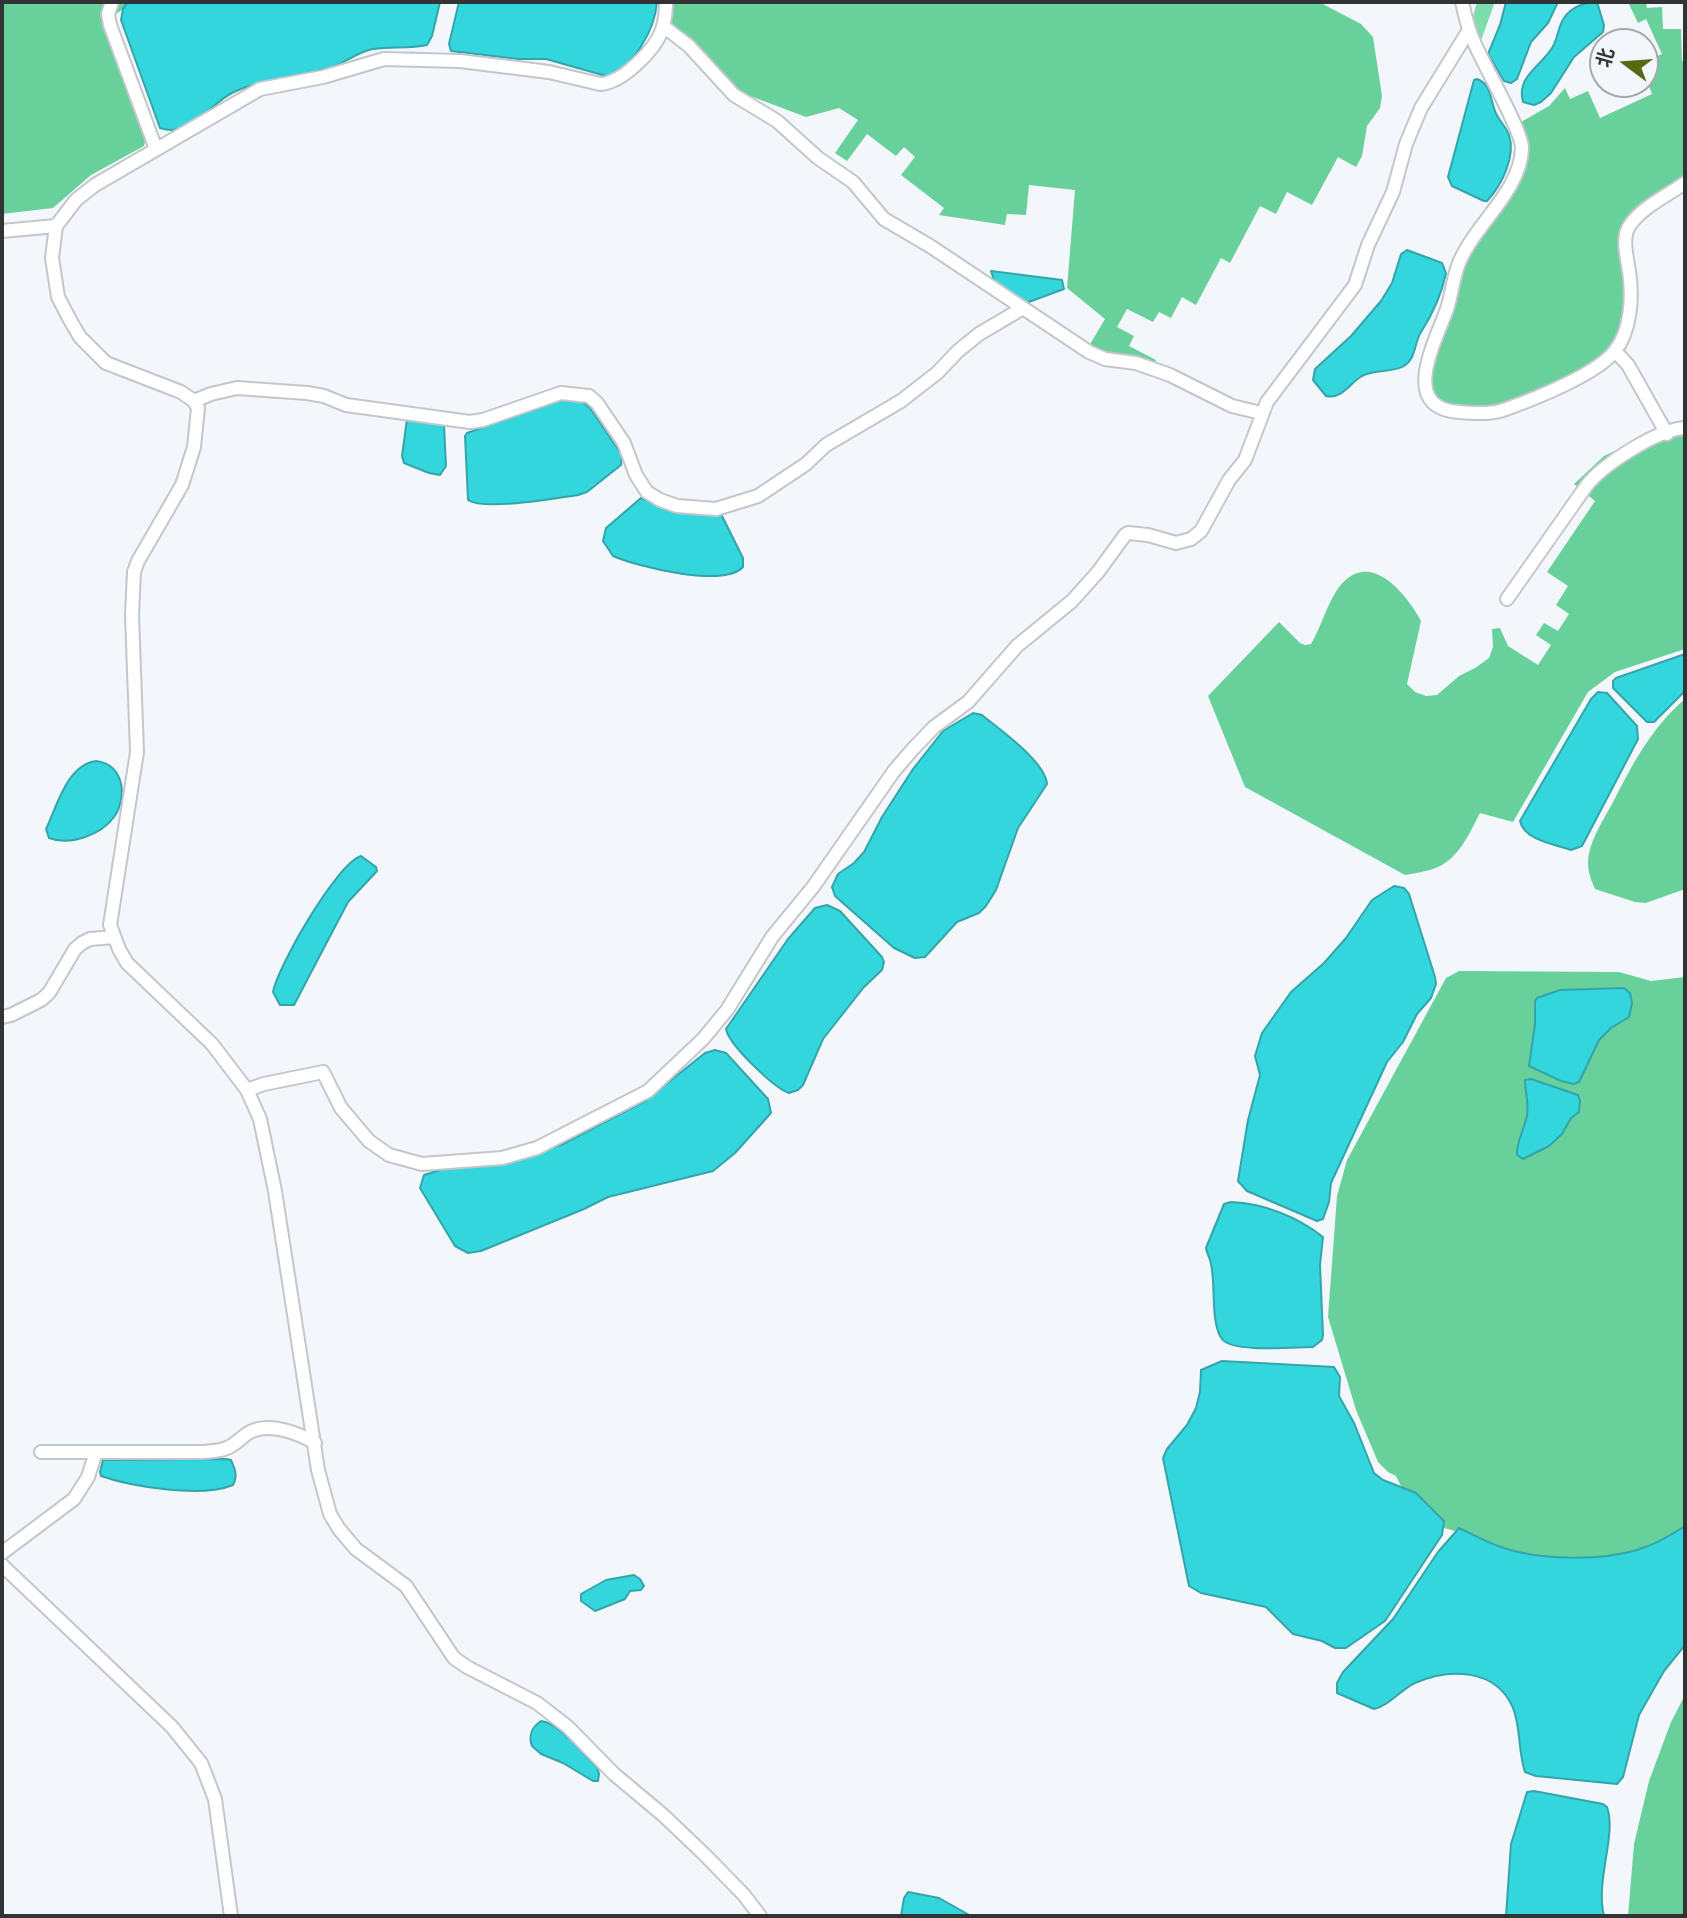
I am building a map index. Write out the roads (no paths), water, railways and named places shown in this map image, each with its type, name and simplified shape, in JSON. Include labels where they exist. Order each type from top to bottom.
[{"type":"street","points":[[112,2],[108,14],[110,25],[156,149]]},
{"type":"street","points":[[666,2],[663,26],[656,40],[624,75],[608,83],[600,84],[549,72],[460,61],[384,59],[323,77],[260,89],[85,192],[56,226],[51,258],[56,288],[63,308],[80,337],[106,363],[181,392],[194,401],[198,408],[198,424],[182,485],[134,572],[132,615],[137,751],[110,925],[128,963],[212,1044],[247,1090],[260,1119],[268,1150],[318,1470],[327,1503],[340,1530],[356,1549],[406,1586],[450,1654],[467,1667],[537,1703],[568,1727],[614,1774],[704,1854],[744,1895],[760,1916]]},
{"type":"street","points":[[1462,2],[1469,30],[1521,139],[1521,156],[1509,189],[1480,226],[1459,262],[1448,306],[1425,371],[1427,393],[1435,403],[1451,412],[1493,413],[1556,388],[1584,373],[1615,351],[1628,323],[1631,306],[1632,292],[1625,245],[1630,224],[1685,183]]},
{"type":"street","points":[[663,26],[689,46],[734,95],[771,117],[818,158],[853,182],[884,219],[930,246],[1097,357],[1136,363],[1170,375],[1232,406],[1261,414]]},
{"type":"street","points":[[247,1090],[323,1072],[341,1108],[369,1141],[389,1156],[422,1164],[502,1158],[537,1148],[648,1091],[703,1040],[727,1010],[772,937],[850,837],[894,771],[930,731],[968,702],[1017,646],[1072,601],[1098,572],[1125,535],[1148,535],[1176,542],[1196,535],[1208,520],[1229,480],[1245,460],[1267,402],[1355,285],[1368,245],[1393,192],[1406,144],[1420,108],[1469,30]]},
{"type":"street","points":[[2,231],[56,226]]},
{"type":"street","points":[[194,401],[237,388],[307,393],[324,396],[346,405],[470,422],[561,393],[582,394],[597,402],[624,443],[636,475],[647,492],[677,506],[716,509],[758,496],[806,464],[826,445],[901,401],[937,373],[979,334],[1023,308]]},
{"type":"street","points":[[1615,351],[1629,365],[1667,433]]},
{"type":"street","points":[[1507,598],[1594,476],[1617,457],[1667,433],[1685,428]]},
{"type":"street","points":[[2,1017],[11,1016],[49,993],[75,949],[82,943],[90,939],[114,937]]},
{"type":"street","points":[[41,1452],[223,1450],[250,1432],[261,1429],[284,1430],[315,1443]]},
{"type":"street","points":[[2,1553],[74,1499],[89,1477],[96,1452]]},
{"type":"street","points":[[2,1564],[172,1727],[201,1763],[215,1799],[231,1916]]},
{"type":"water","points":[[128,2],[440,2],[432,36],[427,45],[373,49],[329,68],[246,87],[225,97],[191,124],[182,129],[171,130],[160,128],[121,20],[123,9]]},
{"type":"water","points":[[459,2],[657,2],[652,24],[641,46],[626,65],[606,76],[546,59],[518,59],[451,51],[449,44]]},
{"type":"water","points":[[1506,2],[1558,2],[1548,23],[1531,42],[1517,79],[1511,83],[1504,81],[1488,54]]},
{"type":"water","points":[[1597,2],[1604,28],[1589,28],[1589,44],[1574,57],[1551,93],[1534,105],[1523,102],[1522,93],[1526,79],[1552,48],[1564,18],[1570,11]]},
{"type":"water","points":[[1477,79],[1488,88],[1496,114],[1508,132],[1511,143],[1506,170],[1487,201],[1452,186],[1448,177],[1474,80]]},
{"type":"water","points":[[1407,250],[1442,263],[1446,273],[1436,304],[1419,336],[1411,359],[1399,368],[1362,376],[1336,396],[1326,396],[1313,380],[1315,369],[1351,336],[1381,301],[1392,283],[1401,254]]},
{"type":"water","points":[[991,271],[1062,280],[1064,289],[1026,303],[995,283]]},
{"type":"water","points":[[569,397],[590,408],[622,455],[621,465],[587,492],[578,495],[504,504],[468,500],[467,433]]},
{"type":"water","points":[[407,419],[440,422],[444,425],[446,466],[440,475],[404,463],[402,456]]},
{"type":"water","points":[[641,498],[670,509],[721,514],[743,558],[743,567],[733,573],[700,576],[660,570],[613,556],[603,541],[606,528]]},
{"type":"water","points":[[1685,654],[1685,691],[1654,722],[1647,722],[1613,688],[1616,678]]},
{"type":"water","points":[[1598,692],[1607,693],[1637,726],[1638,739],[1582,846],[1571,850],[1533,837],[1527,833],[1520,821],[1591,699]]},
{"type":"water","points":[[973,713],[982,715],[1021,746],[1039,766],[1047,784],[1018,828],[996,890],[986,906],[979,913],[957,922],[925,957],[915,958],[894,948],[835,896],[832,887],[838,874],[864,852],[882,817],[913,769],[943,731]]},
{"type":"water","points":[[96,761],[113,768],[121,783],[121,800],[114,817],[93,834],[75,840],[49,838],[46,829],[70,778],[86,764]]},
{"type":"water","points":[[361,856],[376,867],[377,871],[348,902],[294,1005],[280,1005],[273,992],[285,961],[324,895],[351,863]]},
{"type":"water","points":[[1394,886],[1404,888],[1409,894],[1436,984],[1431,998],[1417,1014],[1403,1042],[1387,1062],[1331,1183],[1329,1202],[1323,1219],[1317,1221],[1247,1191],[1238,1181],[1248,1120],[1260,1075],[1255,1056],[1262,1033],[1291,992],[1324,963],[1346,938],[1372,900]]},
{"type":"water","points":[[827,905],[840,911],[884,962],[882,970],[864,987],[823,1039],[803,1085],[789,1093],[753,1065],[735,1045],[726,1029],[788,939],[815,908]]},
{"type":"water","points":[[1624,988],[1630,993],[1632,1003],[1629,1017],[1611,1028],[1599,1040],[1579,1082],[1574,1084],[1561,1081],[1529,1066],[1537,998],[1560,990]]},
{"type":"water","points":[[715,1050],[726,1053],[768,1099],[771,1113],[735,1153],[713,1171],[608,1197],[481,1251],[468,1253],[455,1246],[420,1188],[424,1175],[456,1165],[501,1165],[563,1144],[645,1101],[705,1053]]},
{"type":"water","points":[[1531,1079],[1578,1095],[1579,1112],[1549,1146],[1523,1159],[1517,1155],[1517,1150],[1527,1115],[1525,1080]]},
{"type":"water","points":[[1231,1202],[1280,1212],[1323,1237],[1320,1265],[1323,1335],[1322,1340],[1313,1347],[1250,1348],[1228,1343],[1218,1332],[1211,1262],[1206,1248],[1224,1204]]},
{"type":"water","points":[[1222,1361],[1334,1367],[1340,1377],[1339,1396],[1354,1423],[1374,1473],[1383,1480],[1416,1493],[1444,1521],[1442,1535],[1385,1621],[1346,1648],[1335,1648],[1322,1641],[1293,1634],[1266,1607],[1201,1593],[1189,1586],[1163,1458],[1196,1408],[1201,1370]]},
{"type":"water","points":[[103,1460],[231,1460],[235,1469],[233,1485],[204,1491],[167,1490],[131,1484],[101,1476],[100,1472]]},
{"type":"water","points":[[1685,1526],[1685,1645],[1664,1671],[1639,1715],[1623,1777],[1617,1784],[1536,1776],[1525,1772],[1513,1708],[1495,1685],[1483,1679],[1456,1674],[1428,1678],[1415,1683],[1385,1705],[1374,1709],[1337,1693],[1337,1683],[1343,1672],[1393,1619],[1438,1552],[1459,1528],[1504,1548],[1535,1555],[1570,1558],[1606,1556],[1637,1550],[1662,1540]]},
{"type":"water","points":[[634,1575],[644,1586],[641,1590],[630,1591],[625,1599],[595,1611],[581,1601],[581,1594],[606,1580]]},
{"type":"water","points":[[541,1721],[563,1733],[597,1767],[598,1781],[593,1781],[563,1763],[541,1754],[532,1746],[532,1732]]},
{"type":"water","points":[[1534,1791],[1607,1807],[1609,1831],[1602,1888],[1604,1916],[1506,1916],[1511,1844],[1527,1792]]},
{"type":"water","points":[[908,1892],[939,1898],[971,1916],[901,1916],[904,1898]]}]
